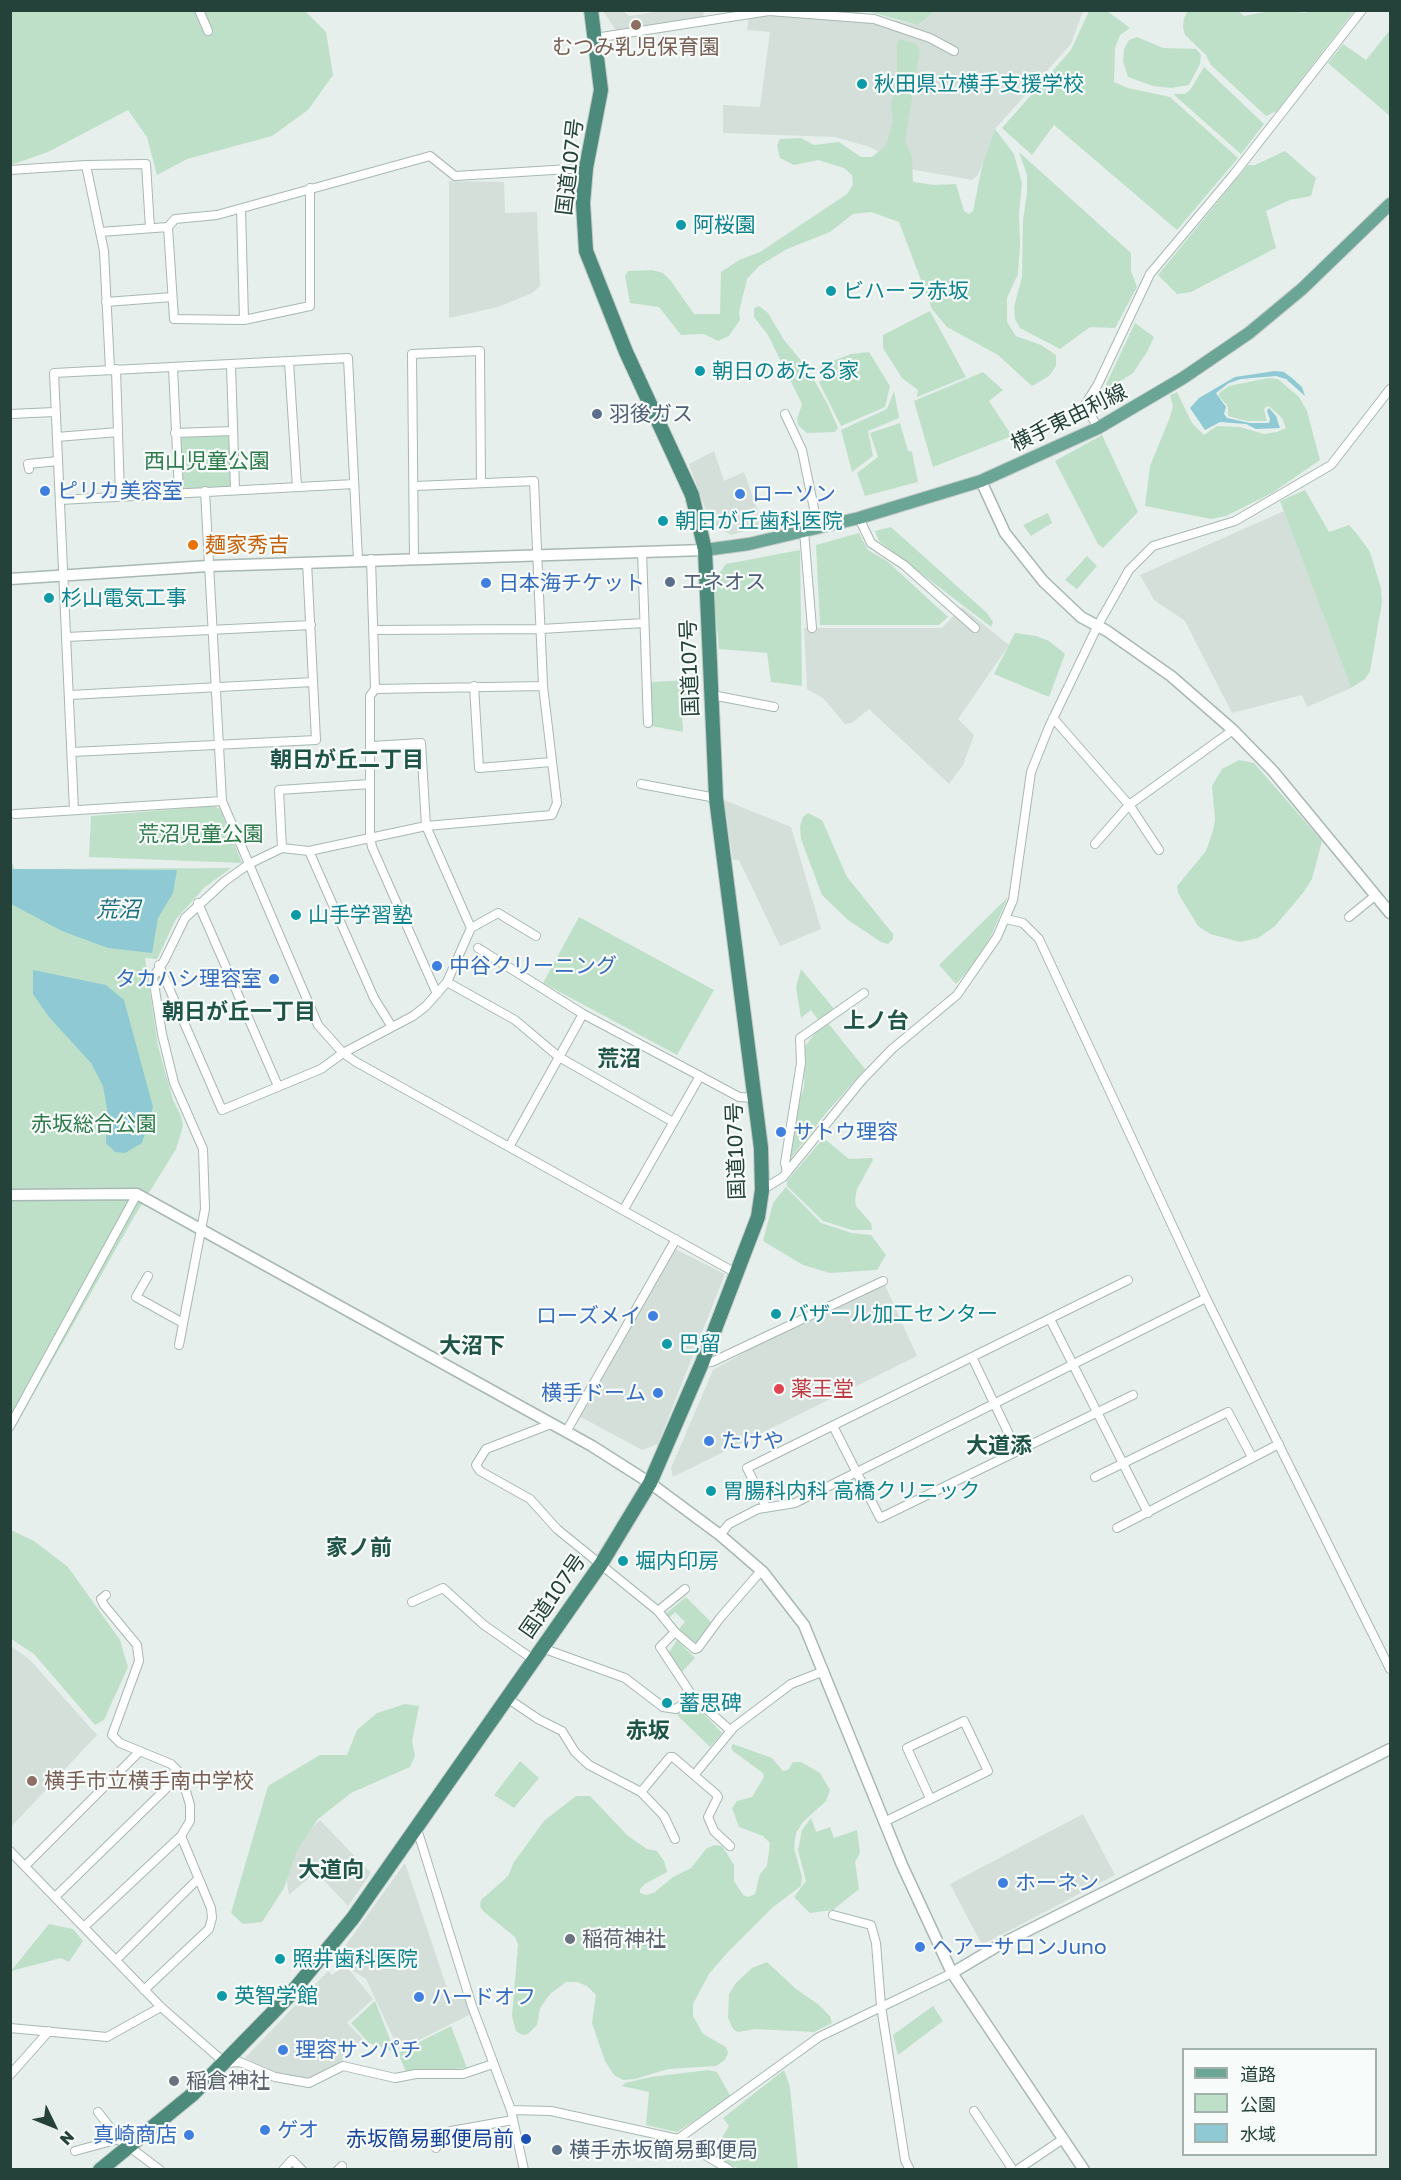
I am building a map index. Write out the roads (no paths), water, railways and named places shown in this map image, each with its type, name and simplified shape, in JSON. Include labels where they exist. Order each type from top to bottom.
[{"type":"highway","name":"国道107号","points":[[100,2169],[123,2143],[225,2063],[289,1996],[353,1918],[417,1829],[601,1564],[650,1483],[702,1363],[736,1273],[753,1236],[762,1190],[756,1098],[716,798],[705,550],[692,495],[626,352],[586,250],[583,203],[586,168],[601,90],[591,10]]},
{"type":"main road","name":"横手東由利線","points":[[705,550],[749,544],[859,518],[981,481],[1098,428],[1183,378],[1249,333],[1317,276],[1390,204]]},
{"type":"street","points":[[199,10],[208,31]]},
{"type":"street","points":[[1098,428],[1084,405],[1098,384],[1150,274],[1234,174],[1362,10]]},
{"type":"street","points":[[595,38],[769,11],[874,19],[930,38],[954,51]]},
{"type":"street","points":[[310,188],[310,306],[244,320],[174,320],[168,227],[175,219],[217,215],[242,209],[310,188],[430,156],[455,176],[586,168]]},
{"type":"street","points":[[10,170],[146,164],[150,228]]},
{"type":"street","points":[[86,165],[104,251],[106,302],[118,432],[120,496]]},
{"type":"street","points":[[242,209],[244,320]]},
{"type":"street","points":[[100,232],[168,227]]},
{"type":"street","points":[[106,302],[172,297]]},
{"type":"street","points":[[414,559],[412,354],[480,351],[481,483]]},
{"type":"street","points":[[74,810],[54,373],[348,358],[358,560]]},
{"type":"street","points":[[288,362],[297,487]]},
{"type":"street","points":[[231,365],[235,489]]},
{"type":"street","points":[[173,368],[179,493]]},
{"type":"street","points":[[762,1190],[787,1172],[862,1080],[892,1049],[957,995],[984,959],[1006,919],[1013,900],[1031,772],[1053,718],[1098,625],[1129,570],[1153,546],[1235,521],[1331,465],[1390,389]]},
{"type":"street","points":[[10,414],[55,412]]},
{"type":"street","points":[[785,414],[802,450],[818,528]]},
{"type":"street","points":[[175,433],[233,431]]},
{"type":"street","points":[[57,437],[118,432]]},
{"type":"street","points":[[29,469],[28,464],[58,461]]},
{"type":"street","points":[[179,1345],[205,1209],[203,1149],[171,1073],[153,977],[159,965],[164,961],[184,918],[198,903],[249,864],[282,848],[309,850],[426,826],[552,815],[557,803],[543,686],[534,481],[415,486]]},
{"type":"street","points":[[981,481],[1005,532],[1024,559],[1065,604],[1171,676],[1233,730],[1273,771],[1390,913]]},
{"type":"street","points":[[60,500],[354,484]]},
{"type":"street","points":[[205,491],[222,801],[318,1025],[343,1053],[736,1273]]},
{"type":"street","points":[[859,518],[871,543],[904,565],[975,628]]},
{"type":"street","points":[[804,531],[812,628]]},
{"type":"street","points":[[10,579],[208,566],[371,559],[705,550]]},
{"type":"street","points":[[642,552],[648,723]]},
{"type":"street","points":[[371,559],[375,689],[370,696],[372,746],[370,836],[372,847],[437,994]]},
{"type":"street","points":[[72,752],[316,740],[308,562]]},
{"type":"street","points":[[373,630],[541,629],[644,623]]},
{"type":"street","points":[[67,637],[211,628],[310,625]]},
{"type":"street","points":[[70,695],[313,682]]},
{"type":"street","points":[[474,686],[480,768],[551,762]]},
{"type":"street","points":[[375,689],[543,686]]},
{"type":"street","points":[[712,695],[774,707]]},
{"type":"street","points":[[1053,718],[1129,804],[1159,850]]},
{"type":"street","points":[[1095,844],[1129,804],[1233,730]]},
{"type":"street","points":[[372,746],[421,742],[426,826],[471,928]]},
{"type":"street","points":[[282,848],[279,790],[370,784]]},
{"type":"street","points":[[641,784],[716,798]]},
{"type":"street","points":[[15,814],[222,801]]},
{"type":"street","points":[[309,850],[374,998],[392,1027]]},
{"type":"street","points":[[1349,917],[1376,895]]},
{"type":"street","points":[[198,903],[278,1086]]},
{"type":"street","points":[[159,965],[165,974],[222,1110],[321,1069],[343,1053],[413,1016],[447,982],[471,928],[498,913],[536,936]]},
{"type":"street","points":[[1006,919],[1023,923],[1039,939],[1206,1298],[1390,1669]]},
{"type":"street","points":[[478,948],[583,1014],[739,1096],[756,1098]]},
{"type":"street","points":[[447,982],[515,1020],[559,1057],[673,1122]]},
{"type":"street","points":[[787,1172],[785,1163],[801,1063],[800,1038],[864,993]]},
{"type":"street","points":[[508,1147],[583,1014]]},
{"type":"street","points":[[624,1209],[700,1076]]},
{"type":"street","points":[[10,1426],[137,1194]]},
{"type":"street","points":[[10,1195],[137,1194],[566,1432],[650,1483],[720,1535],[761,1571],[804,1625],[886,1821],[902,1865],[952,1973],[1084,2169]]},
{"type":"street","points":[[566,1432],[676,1239]]},
{"type":"street","points":[[148,1276],[136,1297],[183,1323]]},
{"type":"street","points":[[766,1507],[747,1468],[1128,1280]]},
{"type":"street","points":[[702,1363],[712,1362],[883,1281]]},
{"type":"street","points":[[720,1535],[729,1524],[758,1509],[795,1503],[1206,1298]]},
{"type":"street","points":[[1050,1319],[1148,1512]]},
{"type":"street","points":[[972,1357],[1017,1451]]},
{"type":"street","points":[[833,1426],[880,1518],[1133,1395]]},
{"type":"street","points":[[1095,1477],[1228,1412],[1252,1457]]},
{"type":"street","points":[[551,1424],[486,1449],[476,1465],[480,1472],[530,1499],[557,1528],[658,1611],[675,1632],[695,1649],[761,1571]]},
{"type":"street","points":[[1117,1528],[1279,1444]]},
{"type":"street","points":[[412,1602],[443,1588],[484,1625],[538,1654],[625,1678],[663,1707],[676,1709],[693,1697]]},
{"type":"street","points":[[658,1611],[685,1589]]},
{"type":"street","points":[[85,1926],[181,1836],[190,1821],[190,1805],[181,1774],[171,1764],[120,1743],[112,1735],[139,1661],[137,1645],[104,1605],[102,1599],[106,1595]]},
{"type":"street","points":[[675,1632],[660,1647],[693,1697],[731,1731]]},
{"type":"street","points":[[695,1774],[731,1731],[791,1684],[824,1671]]},
{"type":"street","points":[[507,1698],[538,1719],[562,1731],[575,1752],[589,1765],[641,1792],[664,1816],[675,1839]]},
{"type":"street","points":[[886,1821],[988,1771],[964,1721],[907,1748],[930,1798]]},
{"type":"street","points":[[678,2139],[819,2037],[952,1973],[1000,1944],[1390,1749]]},
{"type":"street","points":[[25,1866],[140,1751]]},
{"type":"street","points":[[641,1792],[670,1757],[695,1774],[718,1797],[708,1817],[714,1831],[730,1846]]},
{"type":"street","points":[[55,1897],[181,1774]]},
{"type":"street","points":[[417,1829],[493,2064],[511,2110],[524,2169]]},
{"type":"street","points":[[144,1990],[209,1929],[211,1908],[181,1836]]},
{"type":"street","points":[[10,1851],[85,1926],[144,1990],[225,2063],[240,2062],[275,2077],[309,2084],[343,2066],[396,2078],[416,2074],[463,2074],[493,2064]]},
{"type":"street","points":[[116,1960],[198,1879]]},
{"type":"street","points":[[833,1915],[871,1925],[876,1943],[881,2007],[905,2160],[910,2169]]},
{"type":"street","points":[[10,2028],[107,2037],[162,2007]]},
{"type":"street","points":[[10,2075],[49,2031]]},
{"type":"street","points":[[511,2110],[551,2111],[678,2139],[729,2169]]},
{"type":"street","points":[[974,2111],[1015,2169],[1063,2139]]},
{"type":"street","points":[[98,2112],[123,2143],[160,2169]]},
{"type":"street","points":[[436,2148],[440,2139],[451,2131],[513,2120]]},
{"type":"street","points":[[123,2143],[129,2131]]},
{"type":"street","points":[[75,2151],[123,2143]]},
{"type":"street","points":[[283,2169],[292,2160],[302,2169]]},
{"type":"water","points":[[1275,371],[1284,372],[1293,379],[1302,387],[1305,396],[1286,379],[1276,376],[1241,379],[1229,383],[1216,393],[1226,407],[1224,414],[1227,418],[1250,423],[1269,423],[1267,411],[1269,408],[1276,416],[1280,428],[1256,429],[1246,424],[1220,422],[1205,430],[1190,408],[1199,398],[1235,377]]},
{"type":"water","name":"荒沼","points":[[11,869],[177,870],[173,893],[158,918],[152,953],[108,948],[62,931],[11,904]]},
{"type":"water","points":[[33,970],[106,985],[124,1000],[153,1107],[142,1143],[125,1153],[115,1152],[106,1143],[107,1108],[103,1086],[91,1063],[49,1017],[33,994]]},
{"type":"place","name":"むつみ乳児保育園","points":[[636,25]]},
{"type":"place","name":"秋田県立横手支援学校","points":[[862,84]]},
{"type":"place","name":"阿桜園","points":[[681,225]]},
{"type":"place","name":"ビハーラ赤坂","points":[[831,291]]},
{"type":"place","name":"朝日のあたる家","points":[[700,371]]},
{"type":"place","name":"羽後ガス","points":[[597,414]]},
{"type":"place","name":"ピリカ美容室","points":[[45,491]]},
{"type":"place","name":"ローソン","points":[[740,494]]},
{"type":"place","name":"朝日が丘歯科医院","points":[[663,521]]},
{"type":"place","name":"麺家秀吉","points":[[193,545]]},
{"type":"place","name":"エネオス","points":[[670,582]]},
{"type":"place","name":"日本海チケット","points":[[486,583]]},
{"type":"place","name":"杉山電気工事","points":[[49,598]]},
{"type":"place","name":"山手学習塾","points":[[296,915]]},
{"type":"place","name":"中谷クリーニング","points":[[437,966]]},
{"type":"place","name":"タカハシ理容室","points":[[274,979]]},
{"type":"place","name":"サトウ理容","points":[[781,1132]]},
{"type":"place","name":"バザール加工センター","points":[[776,1314]]},
{"type":"place","name":"ローズメイ","points":[[653,1316]]},
{"type":"place","name":"巴留","points":[[667,1344]]},
{"type":"place","name":"薬王堂","points":[[779,1389]]},
{"type":"place","name":"横手ドーム","points":[[658,1393]]},
{"type":"place","name":"たけや","points":[[709,1441]]},
{"type":"place","name":"胃腸科内科 高橋クリニック","points":[[711,1491]]},
{"type":"place","name":"堀内印房","points":[[623,1561]]},
{"type":"place","name":"蓄思碑","points":[[667,1703]]},
{"type":"place","name":"横手市立横手南中学校","points":[[32,1781]]},
{"type":"place","name":"ホーネン","points":[[1003,1883]]},
{"type":"place","name":"稲荷神社","points":[[570,1939]]},
{"type":"place","name":"ヘアーサロンJuno","points":[[920,1947]]},
{"type":"place","name":"照井歯科医院","points":[[280,1959]]},
{"type":"place","name":"英智学館","points":[[222,1996]]},
{"type":"place","name":"ハードオフ","points":[[419,1997]]},
{"type":"place","name":"理容サンパチ","points":[[283,2050]]},
{"type":"place","name":"稲倉神社","points":[[174,2081]]},
{"type":"place","name":"ゲオ","points":[[265,2130]]},
{"type":"place","name":"真崎商店","points":[[189,2135]]},
{"type":"place","name":"赤坂簡易郵便局前","points":[[526,2139]]},
{"type":"place","name":"横手赤坂簡易郵便局","points":[[557,2150]]},
{"type":"district","name":"朝日が丘二丁目","points":[[347,760]]},
{"type":"district","name":"朝日が丘一丁目","points":[[239,1012]]},
{"type":"district","name":"上ノ台","points":[[876,1021]]},
{"type":"district","name":"荒沼","points":[[619,1059]]},
{"type":"district","name":"大沼下","points":[[472,1346]]},
{"type":"district","name":"大道添","points":[[999,1446]]},
{"type":"district","name":"家ノ前","points":[[359,1548]]},
{"type":"district","name":"赤坂","points":[[648,1731]]},
{"type":"district","name":"大道向","points":[[331,1870]]},
{"type":"park label","name":"西山児童公園","points":[[207,461]]},
{"type":"park label","name":"荒沼児童公園","points":[[201,834]]},
{"type":"park label","name":"赤坂総合公園","points":[[94,1124]]}]
